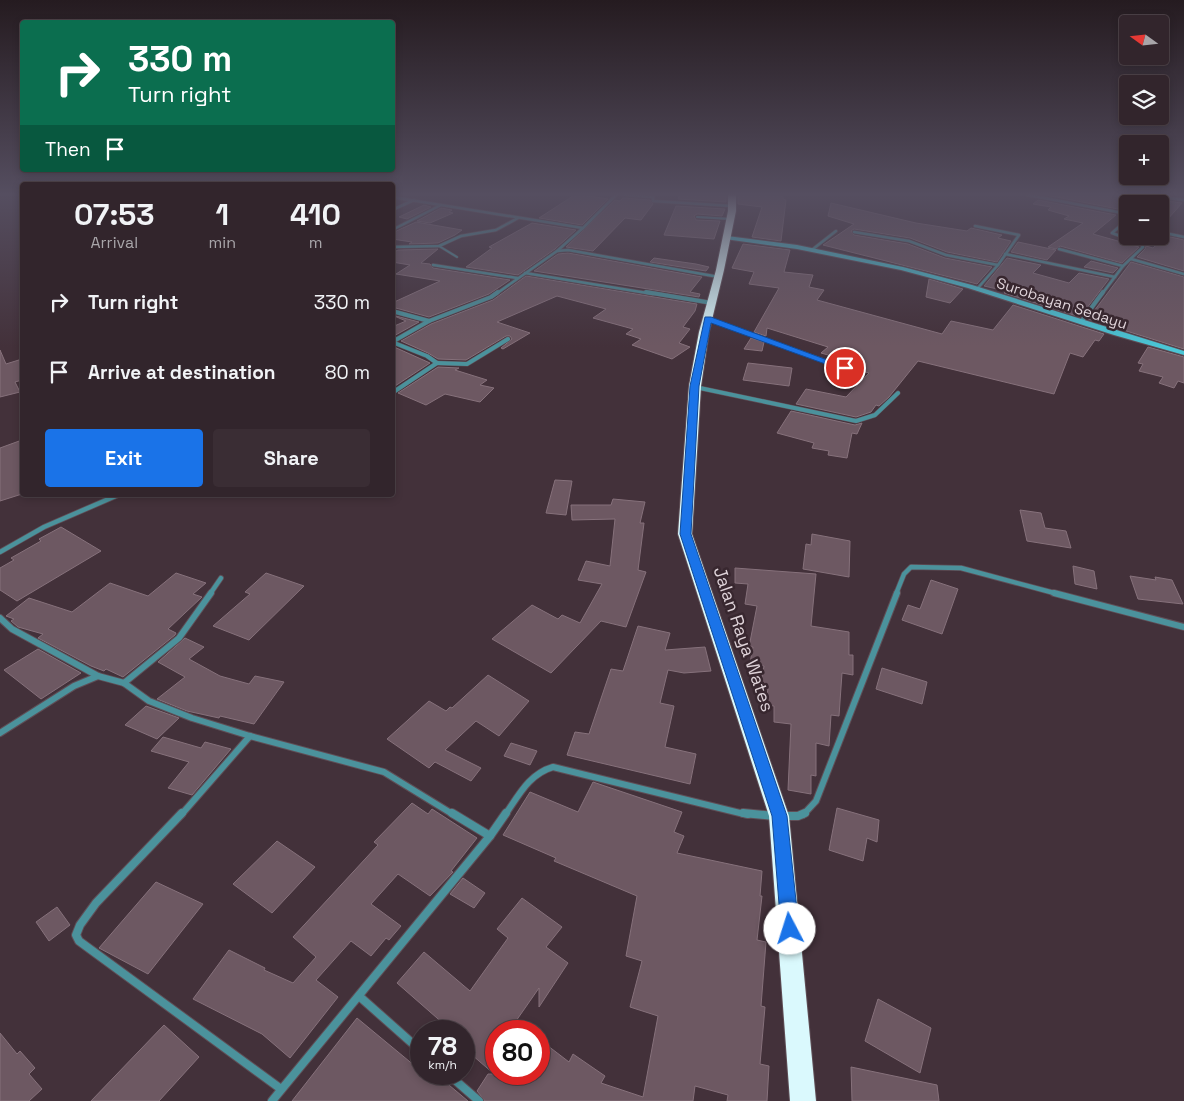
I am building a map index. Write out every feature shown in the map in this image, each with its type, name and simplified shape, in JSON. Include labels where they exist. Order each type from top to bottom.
[{"type":"highway","name":"Jalan Raya Wates","points":[[726,244],[694,386],[685,534],[779,816],[803,1101]]},
{"type":"main road","name":"Surobayan Sedayu","points":[[788,244],[978,289],[1184,353]]},
{"type":"street","points":[[395,247],[442,244]]},
{"type":"street","points":[[395,340],[429,321],[484,300],[564,244]]},
{"type":"street","points":[[813,249],[819,244]]},
{"type":"street","points":[[919,244],[946,254],[998,265]]},
{"type":"street","points":[[978,289],[1012,244]]},
{"type":"street","points":[[1081,322],[1123,266],[1143,246],[1140,245]]},
{"type":"street","points":[[1058,249],[1123,266]]},
{"type":"street","points":[[557,251],[568,250],[719,277]]},
{"type":"street","points":[[1005,254],[1115,277]]},
{"type":"street","points":[[1132,259],[1184,274]]},
{"type":"street","points":[[433,266],[517,278]]},
{"type":"street","points":[[525,273],[712,303]]},
{"type":"street","points":[[395,312],[429,321]]},
{"type":"street","points":[[395,391],[437,363],[467,364],[508,339]]},
{"type":"street","points":[[395,344],[433,359],[437,363]]},
{"type":"street","points":[[694,386],[856,421],[867,420],[876,416],[898,393]]},
{"type":"street","points":[[0,552],[44,527],[113,497]]},
{"type":"street","points":[[272,1101],[490,836],[532,777],[543,770],[553,767],[750,815],[800,817],[809,811],[816,801],[904,574],[911,568],[926,566],[961,568],[1184,627]]},
{"type":"street","points":[[124,683],[179,638],[221,578]]},
{"type":"street","points":[[0,618],[12,629],[98,676],[124,683],[149,701],[192,718],[250,736],[384,772],[490,836]]},
{"type":"street","points":[[0,733],[74,686],[98,676]]},
{"type":"street","points":[[250,736],[205,790],[100,900],[78,927],[76,935],[79,941],[281,1089]]},
{"type":"street","points":[[359,996],[410,1041]]},
{"type":"street","points":[[461,1085],[479,1101]]},
{"type":"lane","points":[[438,246],[457,256]]},
{"type":"lane","points":[[708,319],[845,368]]},
{"type":"building","points":[[494,244],[560,244],[518,275],[466,267],[492,248],[489,247]]},
{"type":"building","points":[[569,244],[599,244],[593,251],[566,247]]},
{"type":"building","points":[[743,244],[790,250],[784,272],[813,275],[809,287],[824,290],[817,300],[942,334],[951,321],[993,330],[1013,305],[1104,334],[1099,341],[1095,340],[1083,357],[1070,353],[1054,394],[918,361],[889,397],[879,406],[876,405],[871,412],[856,417],[796,404],[806,389],[846,397],[869,373],[858,370],[863,365],[821,353],[828,347],[767,328],[766,336],[754,332],[779,288],[749,284],[754,272],[732,268]]},
{"type":"building","points":[[909,244],[945,258],[992,267],[977,284],[823,245]]},
{"type":"building","points":[[927,244],[1009,244],[997,262],[947,252]]},
{"type":"building","points":[[1016,244],[1029,244],[1056,250],[1047,260],[1011,252]]},
{"type":"building","points":[[1052,244],[1119,244],[1139,247],[1122,263],[1060,246],[1056,249],[1048,247]]},
{"type":"building","points":[[1184,244],[1184,271],[1137,257],[1146,246],[1153,248],[1156,245]]},
{"type":"building","points":[[438,249],[421,263],[430,264],[433,268],[510,280],[489,294],[429,317],[395,308],[395,302],[440,281],[396,274],[410,265],[395,262],[395,252]]},
{"type":"building","points":[[568,253],[702,277],[690,292],[700,294],[699,297],[534,271],[558,254]]},
{"type":"building","points":[[654,258],[709,267],[706,271],[650,262]]},
{"type":"building","points":[[1007,258],[1041,265],[1033,273],[1069,283],[1079,273],[1109,279],[1080,317],[1004,293],[1006,291],[984,286]]},
{"type":"building","points":[[1091,261],[1118,268],[1113,273],[1084,267]]},
{"type":"building","points":[[1131,262],[1184,277],[1184,349],[1088,319]]},
{"type":"building","points":[[526,276],[697,304],[695,311],[683,327],[690,329],[679,343],[690,347],[672,359],[632,345],[641,339],[626,334],[633,329],[593,318],[606,309],[557,296],[497,322],[530,333],[503,349],[501,348],[512,339],[510,336],[506,336],[466,360],[438,359],[401,341],[431,324],[493,300]]},
{"type":"building","points":[[929,279],[963,289],[950,303],[926,297]]},
{"type":"building","points":[[395,316],[419,322],[395,335],[395,326],[406,321]]},
{"type":"building","points":[[751,338],[764,342],[762,351],[744,349]]},
{"type":"building","points":[[395,347],[430,363],[395,386]]},
{"type":"building","points":[[1148,347],[1184,357],[1184,383],[1178,381],[1174,388],[1159,383],[1163,377],[1139,371],[1143,364],[1138,363]]},
{"type":"building","points":[[0,350],[6,364],[20,360],[20,381],[15,382],[20,392],[0,397]]},
{"type":"building","points":[[748,363],[792,368],[789,386],[743,380]]},
{"type":"building","points":[[438,367],[459,368],[455,370],[487,380],[480,385],[494,388],[480,402],[445,394],[426,405],[398,393]]},
{"type":"building","points":[[791,411],[855,425],[862,423],[857,434],[852,433],[847,458],[828,455],[829,451],[812,448],[814,443],[777,433]]},
{"type":"building","points":[[20,441],[20,495],[0,501],[0,448]]},
{"type":"building","points":[[555,480],[572,481],[566,515],[546,513]]},
{"type":"building","points":[[613,499],[645,502],[640,523],[644,523],[638,570],[646,572],[626,627],[601,621],[551,673],[492,639],[532,605],[558,619],[562,615],[580,623],[602,584],[578,580],[586,561],[610,566],[615,519],[572,520],[571,505],[611,505]]},
{"type":"building","points":[[1020,510],[1041,513],[1045,528],[1066,531],[1071,548],[1027,541]]},
{"type":"building","points":[[61,527],[101,551],[17,601],[0,590],[0,568],[14,560],[11,558],[41,541],[39,539]]},
{"type":"building","points":[[812,534],[850,541],[849,577],[803,569],[806,544],[811,545]]},
{"type":"building","points":[[1073,566],[1094,571],[1097,589],[1075,584]]},
{"type":"building","points":[[735,568],[816,574],[811,626],[849,632],[849,655],[853,655],[853,675],[842,673],[839,716],[831,715],[829,746],[816,743],[816,776],[811,775],[811,794],[788,790],[791,724],[774,722],[774,706],[765,705],[768,689],[760,688],[764,666],[750,663],[753,647],[749,647],[757,606],[745,604],[748,584],[735,583]]},
{"type":"building","points":[[176,573],[206,583],[193,594],[202,597],[168,629],[176,633],[175,635],[123,677],[106,669],[104,671],[91,666],[38,638],[43,634],[18,627],[11,621],[14,619],[6,616],[29,598],[72,612],[110,583],[148,596]]},
{"type":"building","points":[[266,573],[304,586],[249,640],[213,626],[250,594],[245,592]]},
{"type":"building","points":[[1130,576],[1156,580],[1155,577],[1172,580],[1183,604],[1138,599]]},
{"type":"building","points":[[931,580],[958,589],[942,634],[902,620],[908,605],[920,609]]},
{"type":"building","points":[[638,626],[670,633],[665,650],[705,647],[711,671],[684,673],[668,670],[660,703],[674,706],[665,747],[696,754],[690,784],[567,755],[575,732],[589,734],[611,669],[623,671]]},
{"type":"building","points":[[185,638],[204,647],[189,659],[220,676],[249,684],[255,676],[284,682],[254,724],[187,711],[157,699],[185,677],[158,662]]},
{"type":"building","points":[[38,649],[81,673],[41,699],[4,670]]},
{"type":"building","points":[[882,668],[927,682],[922,704],[876,689]]},
{"type":"building","points":[[488,675],[529,701],[499,736],[476,721],[445,750],[481,768],[471,781],[435,762],[429,768],[387,739],[429,701],[446,711],[450,707],[452,708]]},
{"type":"building","points":[[146,706],[179,718],[157,739],[125,725]]},
{"type":"building","points":[[163,737],[201,748],[205,742],[231,749],[192,795],[168,788],[189,762],[151,751]]},
{"type":"building","points":[[511,743],[537,751],[530,765],[504,756]]},
{"type":"building","points":[[593,782],[682,812],[674,832],[684,836],[677,853],[762,871],[760,896],[762,896],[757,940],[766,942],[761,1006],[765,1007],[760,1064],[769,1066],[767,1101],[727,1101],[728,1095],[695,1086],[693,1101],[485,1101],[477,1091],[485,1079],[485,1085],[550,1085],[550,1047],[569,1062],[573,1054],[605,1076],[601,1083],[643,1097],[658,1016],[630,1007],[642,961],[626,956],[637,896],[554,861],[556,858],[503,835],[530,792],[578,812]]},
{"type":"building","points":[[412,803],[428,814],[432,809],[477,838],[451,871],[453,872],[430,896],[398,874],[371,904],[401,926],[389,940],[386,938],[371,956],[351,941],[316,980],[338,997],[290,1058],[262,1034],[193,999],[229,950],[265,968],[264,970],[293,983],[316,957],[293,937],[378,845],[374,842]]},
{"type":"building","points":[[837,808],[879,820],[877,842],[867,838],[863,861],[829,850]]},
{"type":"building","points":[[277,841],[315,867],[272,913],[233,884]]},
{"type":"building","points":[[463,878],[485,893],[474,908],[450,894]]},
{"type":"building","points":[[156,882],[203,904],[148,974],[99,948]]},
{"type":"building","points":[[522,898],[562,927],[546,947],[568,963],[539,1007],[539,988],[517,1020],[485,1020],[485,1066],[475,1058],[475,1020],[439,1020],[397,983],[424,952],[470,991],[508,938],[497,929]]},
{"type":"building","points":[[57,907],[70,925],[49,941],[36,922]]},
{"type":"building","points":[[878,999],[931,1028],[920,1073],[865,1041]]},
{"type":"building","points":[[357,1018],[410,1062],[410,1085],[449,1085],[468,1101],[292,1101]]},
{"type":"building","points":[[164,1025],[199,1057],[159,1101],[91,1101]]},
{"type":"building","points":[[0,1033],[17,1054],[20,1051],[35,1068],[29,1074],[42,1089],[29,1101],[0,1101]]},
{"type":"building","points":[[851,1067],[937,1085],[939,1101],[852,1101]]},
{"type":"route","points":[[790,929],[779,816],[770,783],[685,534],[694,386],[708,319],[845,368]]}]
